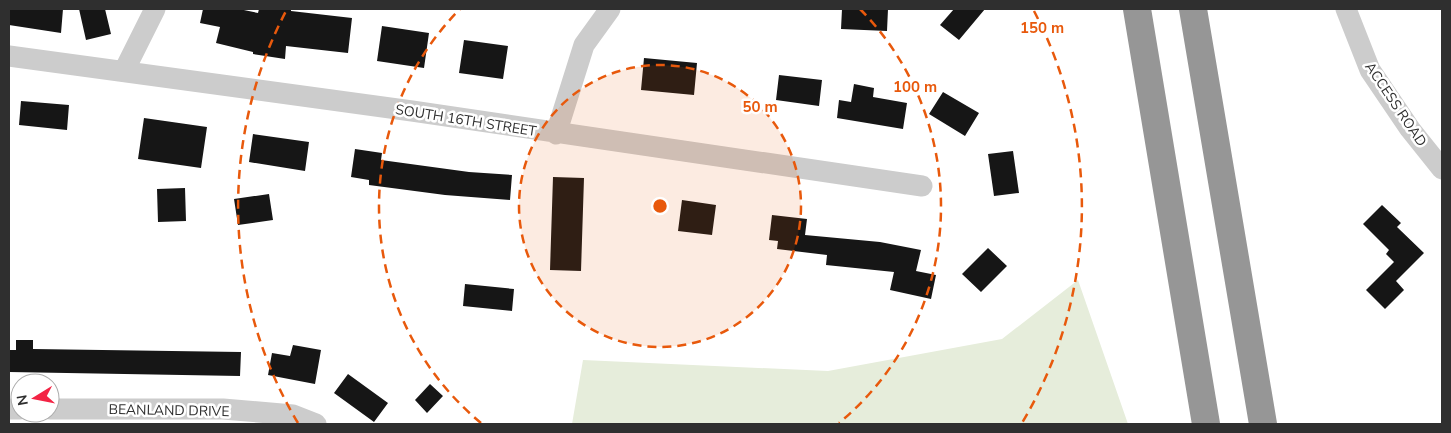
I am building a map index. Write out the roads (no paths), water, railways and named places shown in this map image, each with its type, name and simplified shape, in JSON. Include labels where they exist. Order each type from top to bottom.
[{"type":"highway","points":[[1137,9],[1206,424]]},
{"type":"highway","points":[[1193,9],[1258,396],[1265,424]]},
{"type":"highway","points":[[1187,303],[1189,424]]},
{"type":"street","points":[[124,71],[156,9]]},
{"type":"street","points":[[556,134],[584,45],[610,9]]},
{"type":"street","name":"ACCESS ROAD","points":[[1346,9],[1370,70],[1410,130],[1442,169]]},
{"type":"street","name":"SOUTH 16TH STREET","points":[[9,56],[922,186]]},
{"type":"street","name":"BEANLAND DRIVE","points":[[60,409],[223,410],[293,415],[316,424]]}]
